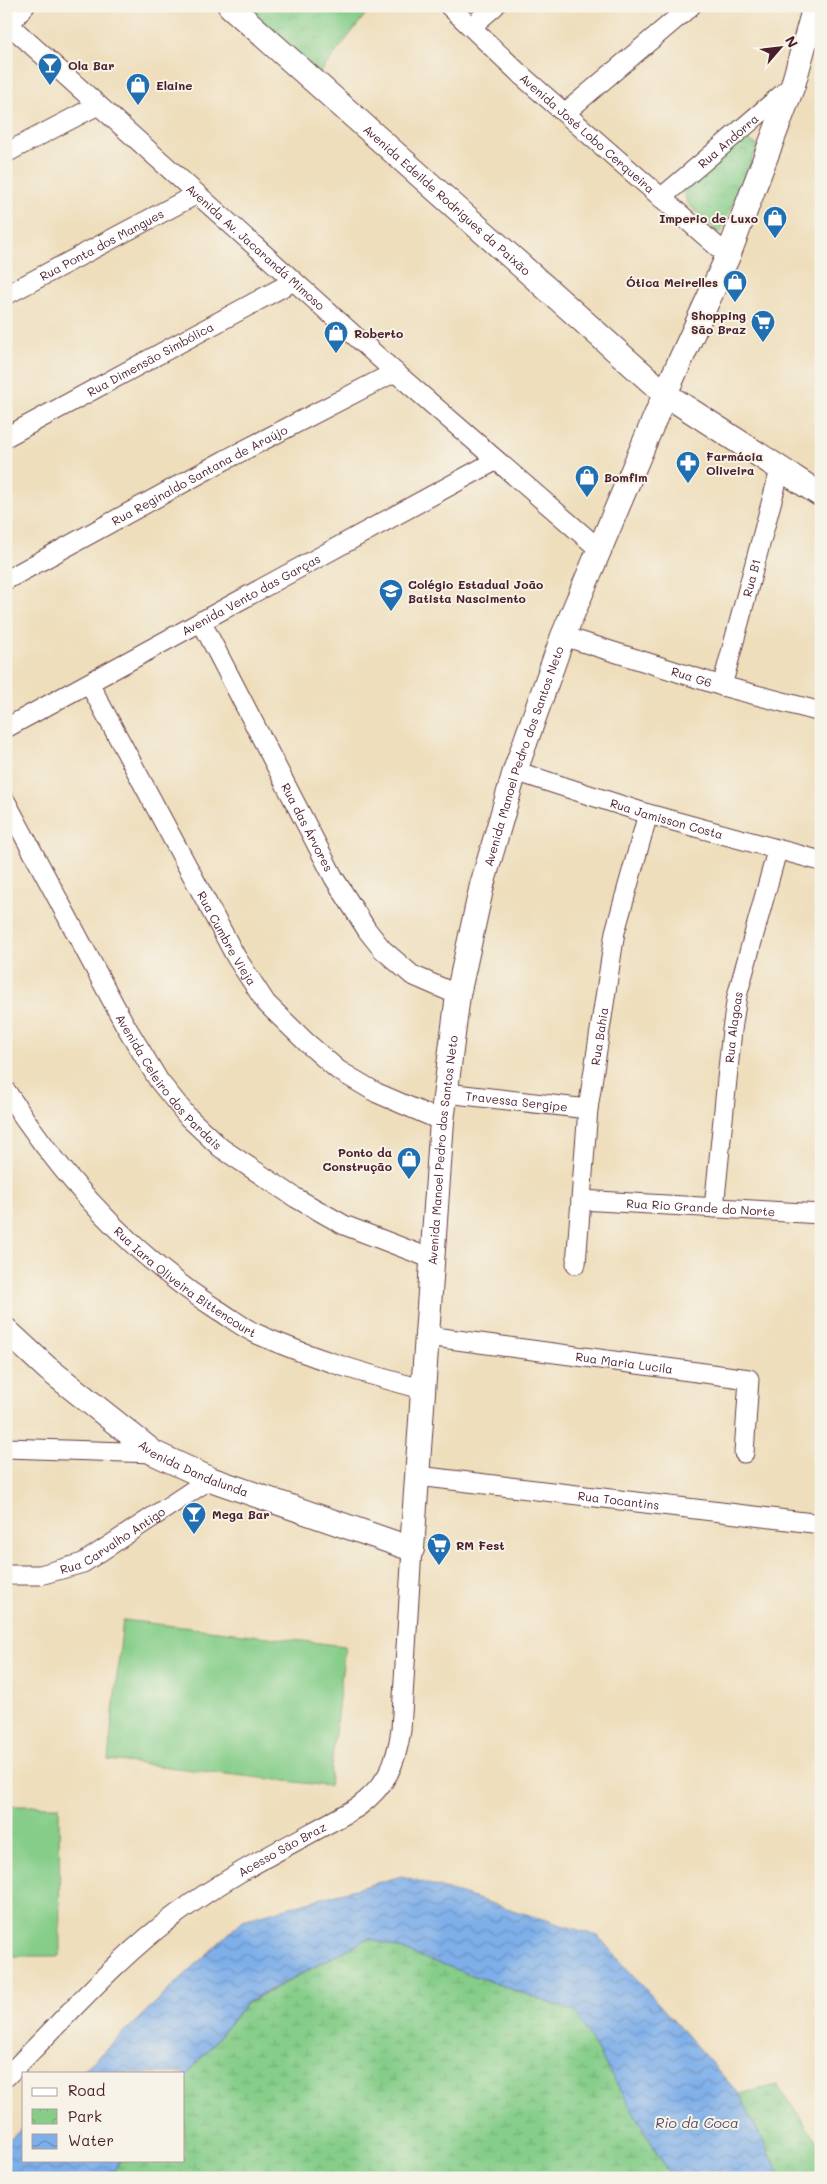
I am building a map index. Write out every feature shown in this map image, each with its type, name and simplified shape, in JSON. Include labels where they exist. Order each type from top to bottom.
[{"type":"street","points":[[8,23],[25,6]]},
{"type":"street","name":"Avenida Edeilde Rodrigues da Paixão","points":[[230,6],[665,394],[821,495]]},
{"type":"street","name":"Avenida José Lobo Cerqueira","points":[[449,6],[521,75],[728,256]]},
{"type":"street","points":[[472,26],[496,6]]},
{"type":"street","points":[[565,113],[691,6]]},
{"type":"street","name":"Avenida Manoel Pedro dos Santos Neto","points":[[412,1549],[442,1121],[458,995],[481,889],[514,771],[564,636],[665,394],[728,256],[793,84],[816,10]]},
{"type":"street","name":"Avenida Av. Jacarandá Mimoso","points":[[8,23],[395,372],[599,549]]},
{"type":"street","name":"Rua Andorra","points":[[661,198],[793,84]]},
{"type":"street","points":[[6,153],[98,105]]},
{"type":"street","name":"Rua Ponta dos Mangues","points":[[6,295],[197,194]]},
{"type":"street","name":"Rua Dimensão Simbólica","points":[[6,437],[294,281]]},
{"type":"street","name":"Rua Reginaldo Santana de Araújo","points":[[6,580],[225,460],[395,372]]},
{"type":"street","name":"Avenida Vento das Garças","points":[[6,728],[495,460]]},
{"type":"street","name":"Rua B1","points":[[722,686],[780,470]]},
{"type":"street","name":"Rua das Árvores","points":[[201,621],[334,878],[367,930],[382,949],[412,976],[458,995]]},
{"type":"street","name":"Rua G6","points":[[564,636],[722,686],[821,712]]},
{"type":"street","name":"Rua Cumbre Vieja","points":[[89,683],[236,956],[266,1002],[338,1070],[376,1093],[442,1121]]},
{"type":"street","name":"Rua Jamisson Costa","points":[[514,771],[648,814],[777,851],[821,861]]},
{"type":"street","name":"Avenida Celeiro dos Pardais","points":[[6,802],[124,1022],[160,1081],[188,1117],[221,1148],[296,1198],[344,1225],[432,1259]]},
{"type":"street","name":"Rua Bahia","points":[[576,1264],[588,1109],[615,932],[648,814]]},
{"type":"street","name":"Rua Alagoas","points":[[714,1208],[737,996],[777,851]]},
{"type":"street","name":"Rua Iara Oliveira Bittencourt","points":[[6,1091],[35,1136],[101,1214],[185,1289],[255,1333],[346,1369],[422,1389]]},
{"type":"street","name":"Travessa Sergipe","points":[[446,1093],[588,1109]]},
{"type":"street","name":"Rua Rio Grande do Norte","points":[[581,1200],[821,1214]]},
{"type":"street","name":"Avenida Dandalunda","points":[[6,1330],[47,1368],[154,1453],[210,1479],[412,1549]]},
{"type":"street","name":"Rua Maria Lucila","points":[[427,1336],[749,1379],[744,1453]]},
{"type":"street","points":[[6,1448],[154,1453]]},
{"type":"street","name":"Rua Tocantins","points":[[418,1476],[821,1524]]},
{"type":"street","name":"Rua Carvalho Antigo","points":[[6,1575],[40,1575],[83,1564],[210,1479]]},
{"type":"street","name":"Acesso São Braz","points":[[6,2077],[125,1958],[166,1922],[220,1885],[358,1808],[372,1796],[389,1776],[402,1730],[412,1549]]},
{"type":"green space","points":[[245,6],[372,6],[320,73]]},
{"type":"green space","points":[[744,137],[758,146],[720,234],[687,203],[684,191]]},
{"type":"green space","points":[[123,1620],[345,1646],[329,1786],[108,1760]]},
{"type":"green space","points":[[6,1806],[59,1806],[60,1956],[6,1956]]},
{"type":"green space","points":[[369,1938],[575,2012],[672,2178],[110,2178],[119,2162],[185,2162],[185,2078],[247,2003]]},
{"type":"green space","points":[[777,2085],[821,2147],[821,2178],[782,2178],[739,2094]]},
{"type":"water","name":"Rio da Coca","points":[[402,1876],[598,1936],[739,2094],[782,2178],[672,2178],[575,2012],[369,1938],[247,2002],[185,2078],[185,2072],[82,2072],[243,1920]]},
{"type":"water","points":[[22,2129],[22,2162],[119,2162],[110,2178],[6,2178],[6,2143]]},
{"type":"place","name":"Ola Bar","points":[[50,86]]},
{"type":"place","name":"Elaine","points":[[138,106]]},
{"type":"place","name":"Imperio de Luxo","points":[[775,239]]},
{"type":"place","name":"Ótica Meirelles","points":[[735,303]]},
{"type":"place","name":"Shopping São Braz","points":[[763,343]]},
{"type":"place","name":"Roberto","points":[[336,354]]},
{"type":"place","name":"Farmácia Oliveira","points":[[688,484]]},
{"type":"place","name":"Bomfim","points":[[587,498]]},
{"type":"place","name":"Colégio Estadual João Batista Nascimento","points":[[391,612]]},
{"type":"place","name":"Ponto da Construção","points":[[409,1180]]},
{"type":"place","name":"Mega Bar","points":[[194,1535]]},
{"type":"place","name":"RM Fest","points":[[439,1566]]}]
